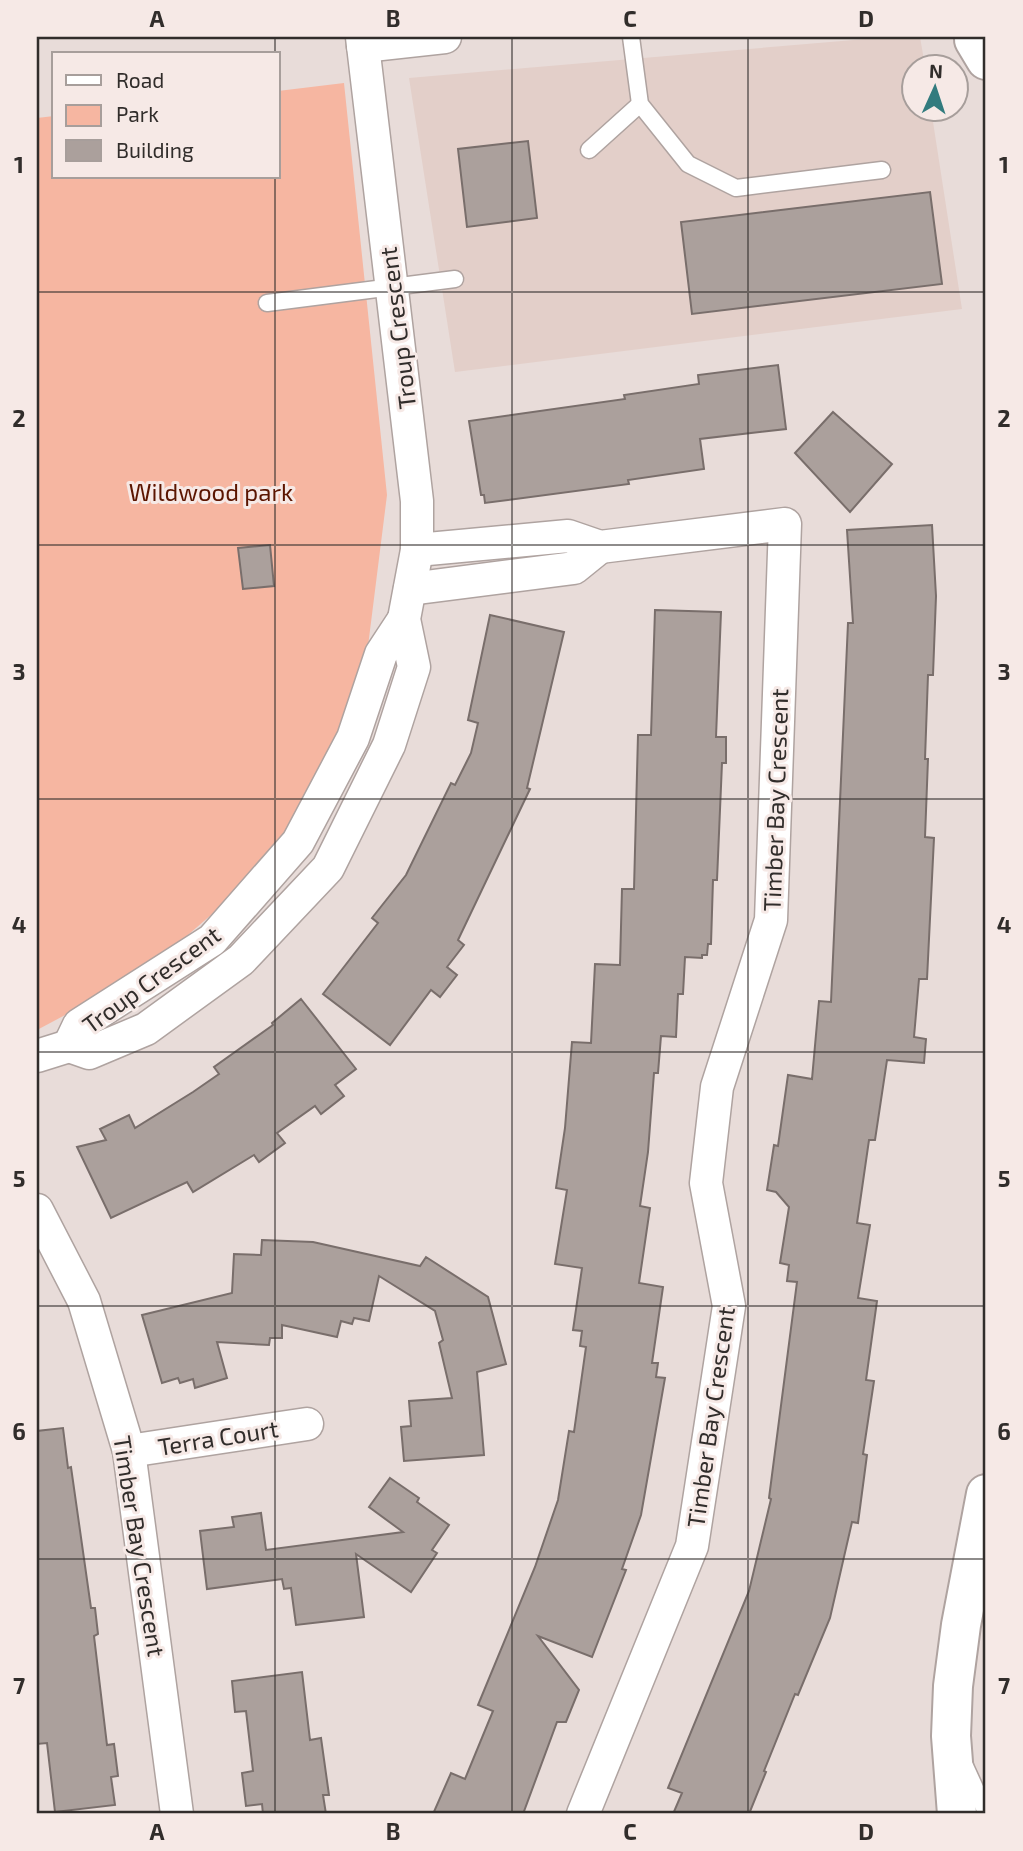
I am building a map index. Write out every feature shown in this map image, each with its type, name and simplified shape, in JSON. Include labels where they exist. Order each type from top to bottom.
[{"type":"main road","points":[[957,1814],[951,1736],[953,1686],[961,1625],[986,1494]]},
{"type":"street","points":[[363,42],[445,37]]},
{"type":"street","name":"Troup Crescent","points":[[37,1056],[69,1046],[79,1025],[212,940],[299,842],[353,738],[381,654],[407,604],[417,550],[417,501],[363,42]]},
{"type":"street","name":"Timber Bay Crescent","points":[[417,550],[568,537],[600,547],[785,524],[771,920],[717,1087],[706,1183],[729,1306],[692,1546],[583,1814]]},
{"type":"street","points":[[407,604],[575,568],[600,547]]},
{"type":"street","name":"Timber Bay Crescent","points":[[37,1210],[85,1301],[129,1451],[177,1814]]},
{"type":"street","name":"Terra Court","points":[[129,1451],[307,1424]]},
{"type":"lane","points":[[631,37],[640,104],[688,164],[736,188],[882,170]]},
{"type":"lane","points":[[589,150],[640,104]]},
{"type":"lane","points":[[267,303],[454,279]]},
{"type":"lane","points":[[951,1736],[986,1812]]},
{"type":"shaded area","points":[[889,37],[920,37],[923,52],[900,52],[900,122],[933,122],[962,309],[455,372],[409,78]]},
{"type":"green space","name":"Wildwood park","points":[[344,83],[387,495],[363,686],[278,857],[144,973],[37,1030],[37,118],[52,116],[52,178],[280,178],[280,91]]},
{"type":"building","points":[[528,141],[537,218],[467,227],[458,149]]},
{"type":"building","points":[[930,192],[942,284],[692,314],[681,222]]},
{"type":"building","points":[[778,365],[786,429],[700,439],[704,469],[628,480],[629,484],[485,503],[484,495],[481,495],[469,421],[625,399],[624,395],[699,384],[698,375]]},
{"type":"building","points":[[833,412],[892,464],[850,512],[795,453]]},
{"type":"building","points":[[932,525],[936,596],[933,675],[928,675],[925,837],[934,838],[927,979],[919,979],[914,1037],[926,1039],[924,1063],[887,1060],[875,1140],[869,1140],[857,1223],[870,1225],[858,1298],[877,1301],[866,1380],[874,1381],[863,1454],[867,1455],[858,1523],[852,1522],[830,1618],[798,1695],[795,1694],[749,1814],[673,1814],[682,1793],[668,1788],[749,1591],[771,1499],[769,1498],[797,1282],[787,1281],[789,1265],[780,1263],[789,1207],[776,1192],[767,1190],[774,1145],[778,1146],[788,1075],[812,1079],[819,1001],[831,1002],[848,623],[853,623],[847,530]]},
{"type":"building","points":[[270,545],[274,586],[243,589],[238,548]]},
{"type":"building","points":[[655,610],[721,612],[716,737],[726,737],[726,763],[722,763],[717,880],[713,880],[711,944],[708,944],[707,955],[702,955],[702,958],[685,957],[683,994],[678,994],[676,1037],[661,1036],[658,1073],[654,1073],[648,1152],[640,1206],[650,1208],[639,1283],[663,1287],[652,1363],[658,1363],[656,1377],[665,1378],[641,1515],[622,1569],[626,1570],[592,1657],[538,1636],[579,1690],[566,1722],[557,1722],[523,1814],[433,1814],[451,1773],[465,1779],[493,1711],[478,1705],[535,1567],[558,1500],[569,1431],[574,1432],[586,1347],[580,1346],[582,1331],[573,1330],[582,1268],[555,1264],[567,1190],[556,1188],[565,1128],[572,1042],[591,1043],[595,964],[620,965],[622,889],[634,889],[638,735],[651,735]]},
{"type":"building","points":[[490,615],[564,632],[527,788],[530,789],[458,940],[464,945],[447,967],[457,975],[440,997],[431,990],[390,1045],[323,994],[378,923],[372,918],[406,875],[451,783],[455,785],[471,753],[478,723],[468,720]]},
{"type":"building","points":[[301,999],[356,1069],[335,1085],[344,1096],[321,1114],[315,1106],[277,1133],[285,1143],[259,1162],[254,1155],[193,1192],[187,1182],[111,1218],[77,1147],[106,1140],[100,1129],[129,1115],[135,1128],[193,1092],[219,1074],[214,1067],[273,1025],[272,1023]]},
{"type":"building","points":[[262,1240],[313,1242],[420,1266],[426,1257],[488,1297],[506,1364],[477,1372],[484,1455],[404,1461],[401,1427],[411,1426],[409,1401],[452,1398],[439,1343],[443,1340],[435,1311],[379,1276],[369,1321],[354,1318],[352,1324],[341,1321],[337,1337],[282,1325],[282,1338],[270,1338],[269,1345],[217,1342],[227,1378],[195,1388],[193,1379],[180,1383],[178,1378],[162,1383],[142,1315],[232,1293],[234,1254],[261,1255]]},
{"type":"building","points":[[63,1428],[91,1608],[95,1608],[98,1634],[94,1636],[107,1745],[114,1744],[118,1776],[111,1777],[115,1805],[55,1812],[47,1743],[37,1744],[37,1431]]},
{"type":"building","points":[[390,1478],[419,1498],[417,1502],[449,1525],[432,1550],[437,1553],[411,1592],[356,1554],[364,1617],[296,1625],[291,1588],[284,1589],[282,1579],[207,1589],[200,1531],[234,1527],[232,1517],[261,1513],[266,1550],[403,1532],[369,1507]]},
{"type":"building","points":[[302,1672],[310,1740],[321,1738],[329,1795],[323,1795],[326,1814],[263,1814],[262,1804],[246,1806],[242,1773],[253,1771],[246,1711],[235,1712],[232,1681]]}]
